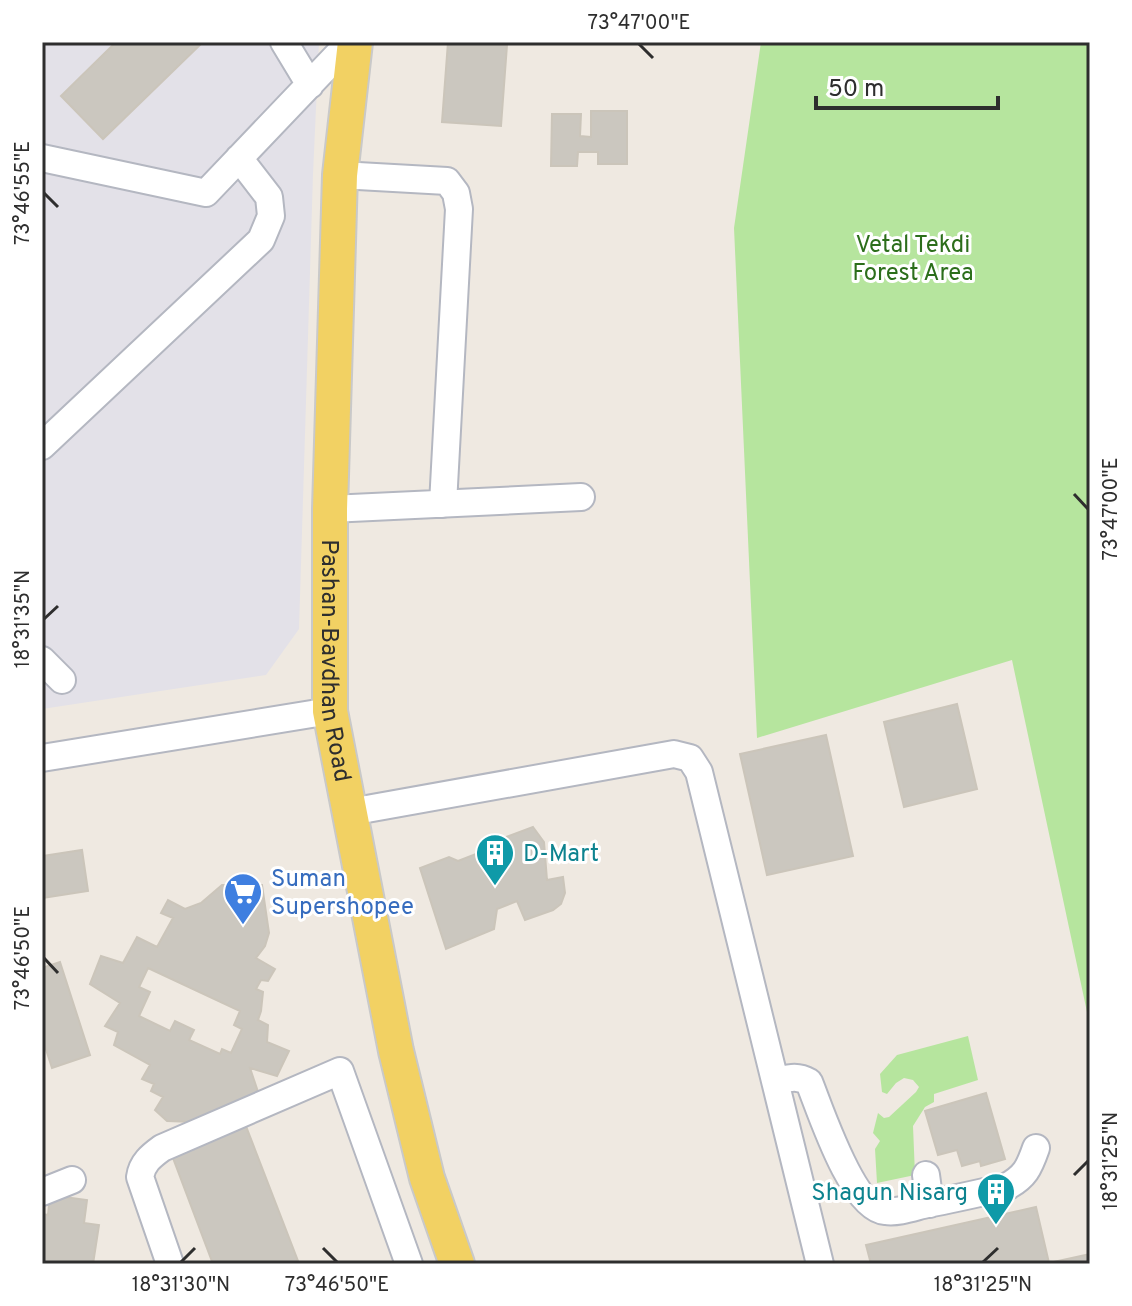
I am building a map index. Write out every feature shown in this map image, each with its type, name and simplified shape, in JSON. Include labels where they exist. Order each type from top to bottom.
[{"type":"main road","name":"Pashan-Bavdhan Road","points":[[352,42],[340,175],[330,509],[330,711],[396,1051],[427,1178],[457,1264]]},
{"type":"street","points":[[284,42],[310,85]]},
{"type":"street","points":[[42,158],[206,193],[352,42]]},
{"type":"street","points":[[42,446],[261,240],[271,216],[269,197],[239,158]]},
{"type":"street","points":[[340,175],[447,181],[456,193],[459,209],[443,504]]},
{"type":"street","points":[[330,509],[581,497]]},
{"type":"street","points":[[42,660],[62,680]]},
{"type":"street","points":[[42,758],[330,711]]},
{"type":"street","points":[[350,812],[674,754],[690,758],[699,772],[820,1264]]},
{"type":"street","points":[[170,1264],[140,1177],[142,1167],[151,1156],[162,1148],[340,1071],[409,1264]]},
{"type":"street","points":[[776,1081],[793,1076],[809,1082],[834,1147],[857,1190],[870,1205],[882,1212],[1006,1187],[1019,1180],[1030,1166],[1036,1148]]},
{"type":"street","points":[[926,1175],[930,1204]]},
{"type":"street","points":[[42,1192],[72,1180]]},
{"type":"shaded area","points":[[42,42],[319,42],[299,629],[266,675],[42,709]]},
{"type":"green space","name":"Vetal Tekdi Forest Area","points":[[761,42],[1090,42],[1090,1026],[1012,660],[757,738],[734,228]]},
{"type":"green space","points":[[968,1036],[978,1080],[934,1094],[934,1102],[925,1107],[913,1126],[915,1175],[877,1183],[875,1149],[880,1141],[873,1133],[878,1113],[884,1118],[889,1117],[919,1087],[913,1080],[904,1078],[887,1094],[882,1092],[880,1074],[897,1055]]},
{"type":"building","points":[[116,42],[203,42],[103,139],[61,96]]},
{"type":"building","points":[[448,42],[507,45],[501,126],[442,122]]},
{"type":"building","points":[[591,111],[627,111],[627,164],[598,164],[598,152],[578,152],[577,166],[551,166],[552,114],[581,114],[580,136],[591,137]]},
{"type":"building","points":[[957,704],[977,789],[904,807],[884,722]]},
{"type":"building","points":[[826,735],[853,856],[767,875],[740,754]]},
{"type":"building","name":"D-Mart","points":[[533,827],[544,842],[547,880],[563,877],[565,893],[561,904],[525,920],[517,901],[497,909],[494,929],[446,949],[420,868],[449,857],[458,861],[489,849],[490,843]]},
{"type":"building","points":[[82,850],[88,891],[42,898],[42,856]]},
{"type":"building","points":[[222,885],[262,885],[269,933],[265,946],[256,958],[275,969],[268,981],[261,980],[256,989],[263,992],[258,1020],[268,1025],[267,1042],[289,1051],[277,1076],[250,1068],[260,1098],[194,1122],[167,1121],[155,1110],[163,1097],[151,1091],[154,1084],[142,1079],[150,1065],[114,1045],[118,1032],[105,1026],[120,1003],[90,984],[101,956],[123,963],[137,937],[157,947],[173,918],[161,913],[168,900],[185,909],[201,903]],"holes":[[[148,968],[240,1011],[234,1025],[242,1029],[231,1053],[222,1049],[220,1054],[189,1040],[194,1030],[175,1021],[170,1031],[139,1016],[150,992],[139,987]]]},
{"type":"building","points":[[60,962],[90,1055],[52,1068],[42,1037],[42,968]]},
{"type":"building","points":[[986,1093],[1005,1159],[981,1166],[980,1161],[962,1166],[957,1150],[938,1155],[925,1111]]},
{"type":"building","points":[[244,1121],[298,1261],[291,1264],[213,1264],[170,1150]]},
{"type":"building","points":[[50,1195],[87,1200],[84,1223],[99,1225],[93,1264],[42,1264],[42,1214],[48,1215]]},
{"type":"building","name":"Shagun Nisarg","points":[[1036,1207],[1049,1263],[1090,1254],[1090,1264],[871,1264],[866,1245]]},
{"type":"place","name":"D-Mart","points":[[495,887]]},
{"type":"place","name":"Suman Supershopee","points":[[243,926]]},
{"type":"place","name":"Shagun Nisarg","points":[[996,1226]]}]
